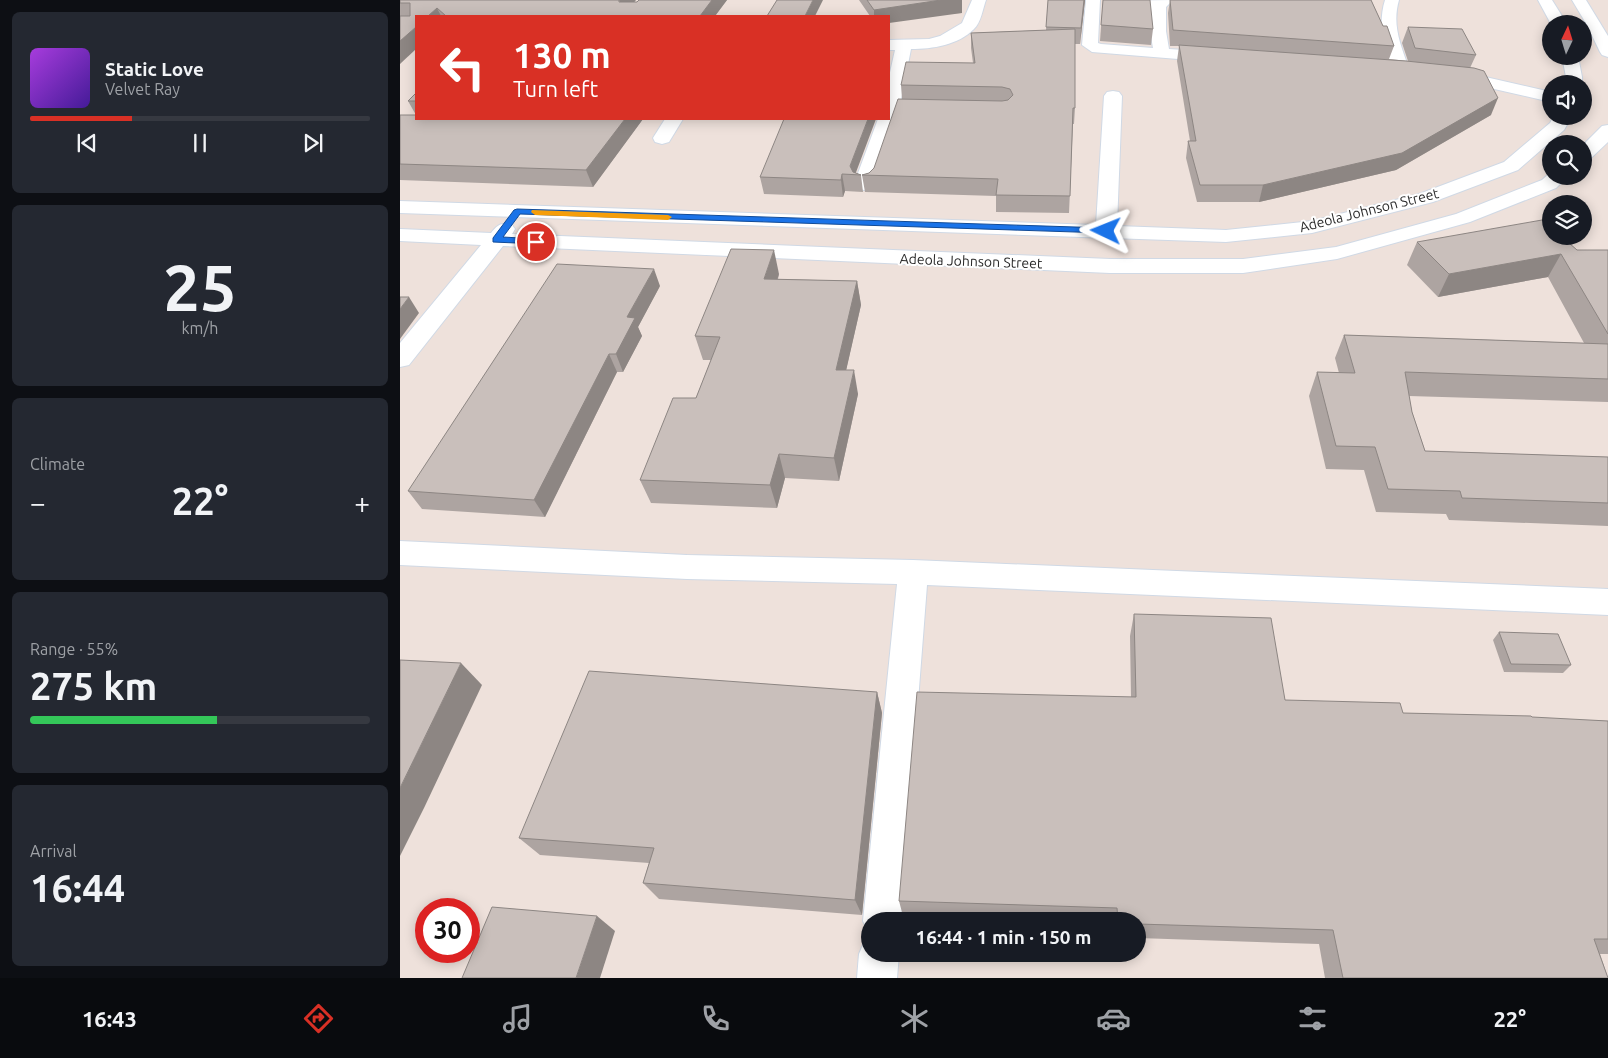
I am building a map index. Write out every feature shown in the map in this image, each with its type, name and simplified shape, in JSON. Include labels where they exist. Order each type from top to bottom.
[{"type":"street","points":[[890,104],[896,45],[931,44],[946,39],[969,26],[979,0]]},
{"type":"street","points":[[1392,0],[1388,11],[1388,30],[1401,70]]},
{"type":"street","points":[[1545,0],[1554,15]]},
{"type":"street","points":[[1579,0],[1596,25],[1608,52]]},
{"type":"street","points":[[1162,54],[1158,31],[1162,3],[1093,2],[1090,45],[1098,49],[1162,54],[1228,58]]},
{"type":"street","points":[[1382,69],[1468,78],[1542,95]]},
{"type":"street","points":[[1106,231],[1113,96]]},
{"type":"street","points":[[890,114],[910,108]]},
{"type":"street","points":[[662,138],[673,120]]},
{"type":"street","points":[[864,184],[887,120]]},
{"type":"street","name":"Adeola Johnson Street","points":[[400,207],[1226,236],[1322,224],[1426,198],[1511,166],[1558,125]]},
{"type":"street","points":[[1592,147],[1608,130]]},
{"type":"street","name":"Adeola Johnson Street","points":[[400,236],[1110,266],[1243,266],[1337,253],[1454,220],[1546,185]]},
{"type":"street","points":[[400,359],[496,240],[517,211]]},
{"type":"street","points":[[400,553],[687,567],[913,572],[1608,602]]},
{"type":"street","points":[[883,912],[913,572]]},
{"type":"street","points":[[877,978],[878,962]]},
{"type":"building","points":[[400,0],[619,0],[619,2],[637,2],[639,0],[712,0],[701,15],[445,15],[437,8],[429,15],[415,15],[415,28],[400,41],[400,16],[410,16],[410,3],[400,3]]},
{"type":"building","points":[[777,0],[813,0],[806,15],[768,15]]},
{"type":"building","points":[[867,0],[941,0],[874,10]]},
{"type":"building","points":[[1048,0],[1084,0],[1081,28],[1046,27]]},
{"type":"building","points":[[1103,0],[1150,0],[1153,29],[1101,25]]},
{"type":"building","points":[[1170,0],[1371,0],[1383,26],[1387,26],[1394,46],[1173,30]]},
{"type":"building","points":[[1408,27],[1462,29],[1476,55],[1415,48]]},
{"type":"building","points":[[1075,29],[1075,108],[1073,108],[1070,196],[996,195],[998,179],[862,175],[869,173],[874,168],[898,99],[1002,101],[1008,100],[1013,95],[1010,89],[1002,87],[901,85],[906,62],[975,63],[971,33]]},
{"type":"building","points":[[1179,45],[1406,61],[1474,68],[1484,71],[1498,98],[1402,153],[1263,185],[1200,185],[1188,141],[1196,141]]},
{"type":"building","points":[[415,94],[415,101],[408,101]]},
{"type":"building","points":[[400,115],[415,115],[415,120],[624,120],[586,170],[400,164]]},
{"type":"building","points":[[784,120],[868,120],[850,166],[853,172],[861,175],[842,174],[841,180],[760,177]]},
{"type":"building","points":[[1542,220],[1542,245],[1571,245],[1577,250],[1608,250],[1608,334],[1561,254],[1449,274],[1417,242]]},
{"type":"building","points":[[731,249],[774,250],[764,279],[857,281],[836,370],[854,370],[834,458],[779,454],[770,485],[640,480],[673,398],[696,398],[720,337],[695,336]]},
{"type":"building","points":[[557,264],[654,269],[627,317],[635,318],[616,354],[609,354],[534,500],[408,491]]},
{"type":"building","points":[[400,297],[409,297],[400,309]]},
{"type":"building","points":[[1344,335],[1608,344],[1608,379],[1405,372],[1412,412],[1425,451],[1608,457],[1608,503],[1462,498],[1460,491],[1388,489],[1375,447],[1336,446],[1317,372],[1355,373]]},
{"type":"building","points":[[1134,614],[1271,618],[1285,700],[1400,703],[1403,713],[1531,716],[1608,721],[1608,939],[1594,939],[1608,978],[1343,978],[1333,930],[1146,924],[1146,912],[1117,912],[1117,908],[899,901],[917,692],[1136,697]]},
{"type":"building","points":[[1499,632],[1558,634],[1571,665],[1511,664]]},
{"type":"building","points":[[400,660],[461,663],[400,788]]},
{"type":"building","points":[[589,671],[877,692],[855,900],[643,883],[654,848],[519,838]]},
{"type":"building","points":[[492,907],[597,916],[576,978],[462,978],[468,963],[480,963],[480,935]]},
{"type":"slow traffic","points":[[535,212],[668,217]]},
{"type":"route","points":[[536,242],[496,240],[517,211],[1106,231]]}]
